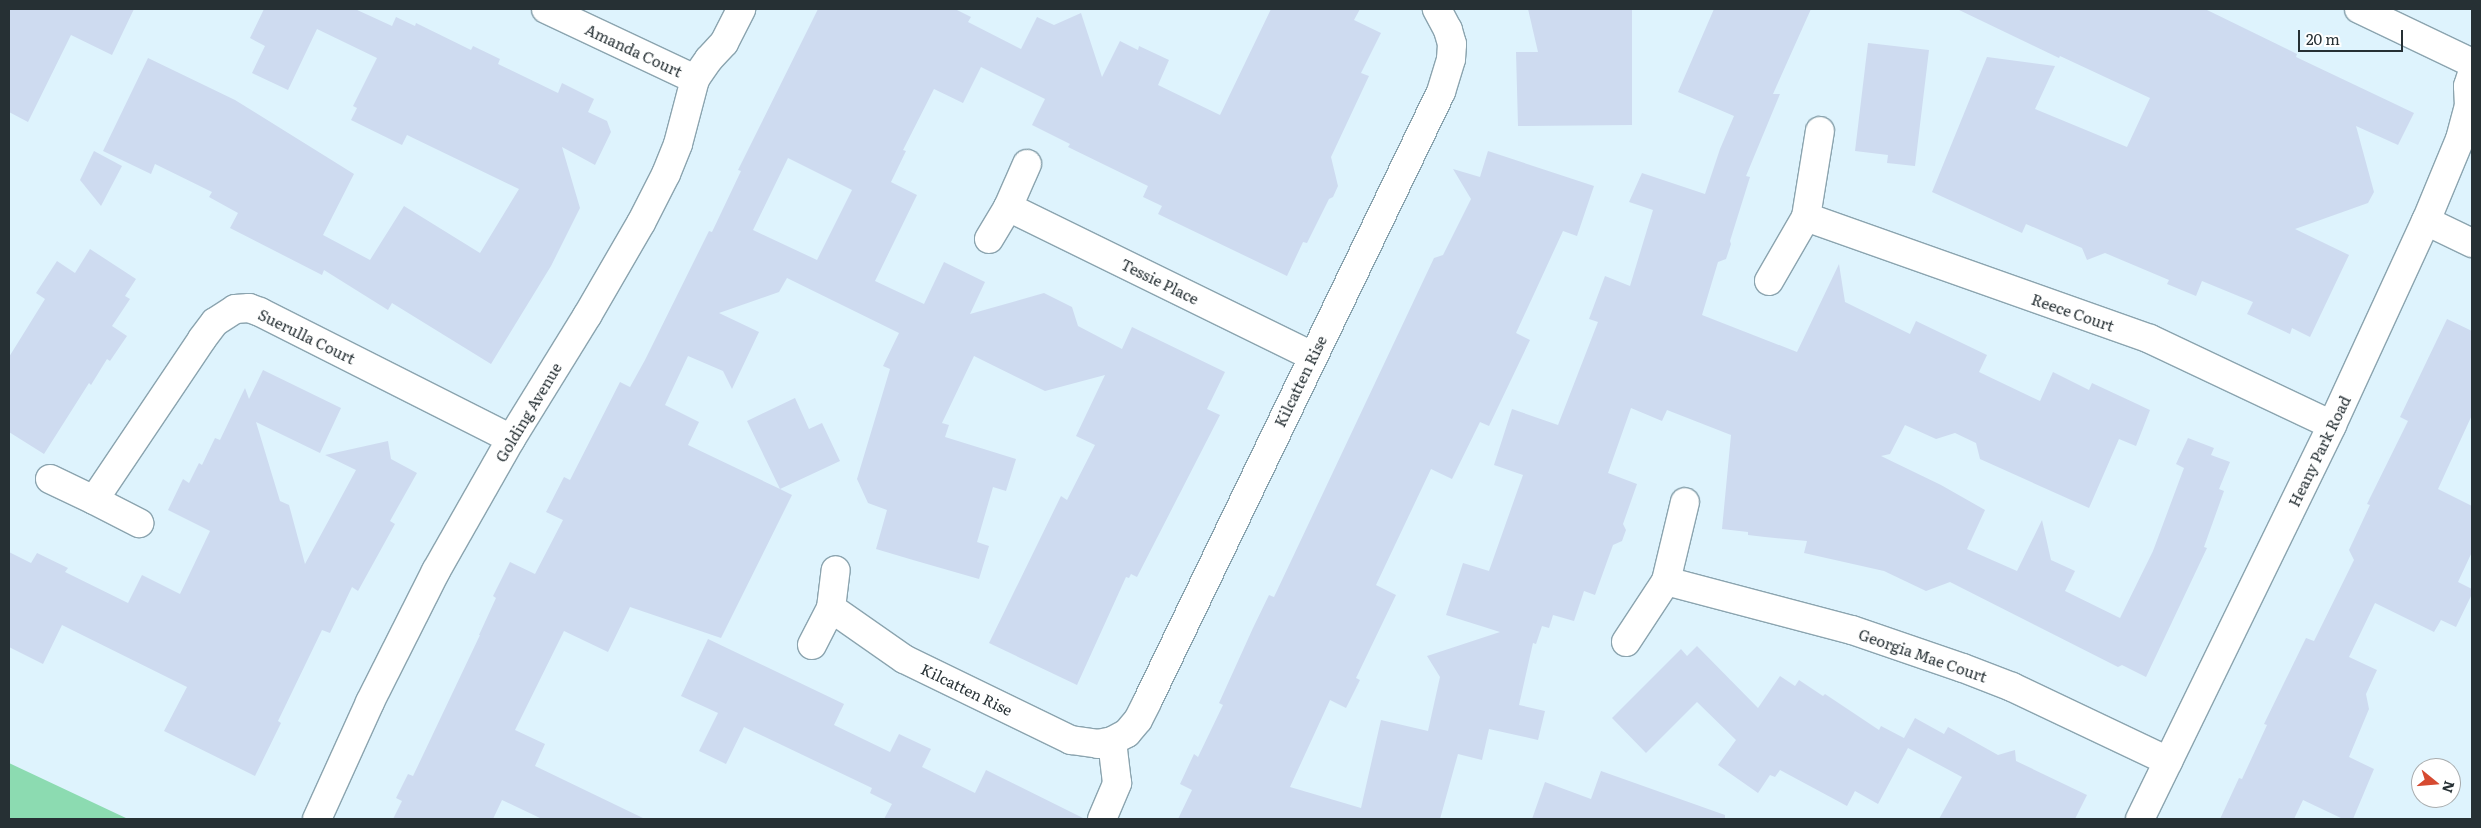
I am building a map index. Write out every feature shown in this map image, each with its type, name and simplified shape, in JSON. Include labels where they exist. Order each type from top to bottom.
[{"type":"street","name":"Amanda Court","points":[[546,9],[695,79]]},
{"type":"street","name":"Golding Avenue","points":[[317,819],[370,702],[436,571],[511,439],[587,316],[666,174],[678,144],[695,79],[709,59],[724,43],[741,9]]},
{"type":"street","name":"Kilcatten Rise","points":[[831,608],[904,659],[1072,740],[1098,744],[1112,741],[1127,733],[1138,720],[1441,92],[1452,44],[1448,30],[1437,9]]},
{"type":"street","points":[[2359,9],[2472,64]]},
{"type":"street","name":"Heany Park Road","points":[[2140,819],[2332,425],[2426,221],[2460,139],[2469,106],[2468,86],[2472,74]]},
{"type":"street","points":[[1768,281],[1806,217],[1820,131]]},
{"type":"street","points":[[989,239],[1008,207],[1027,164]]},
{"type":"street","name":"Tessie Place","points":[[1008,207],[1312,356]]},
{"type":"street","name":"Reece Court","points":[[1806,217],[2150,339],[2332,425]]},
{"type":"street","points":[[2426,221],[2472,243]]},
{"type":"street","name":"Suerulla Court","points":[[94,500],[202,339],[215,322],[235,309],[249,308],[267,316],[511,439]]},
{"type":"street","points":[[50,479],[140,523]]},
{"type":"street","points":[[1626,642],[1666,581],[1685,502]]},
{"type":"street","points":[[812,645],[831,608],[836,570]]},
{"type":"street","name":"Georgia Mae Court","points":[[1666,581],[1852,630],[1923,654],[2012,687],[2168,761]]},
{"type":"street","points":[[1102,819],[1117,783],[1112,741]]},
{"type":"green space","points":[[9,763],[128,819],[9,819]]},
{"type":"building","points":[[9,9],[134,9],[112,55],[71,35],[28,122],[9,112]]},
{"type":"building","points":[[264,9],[355,9],[392,26],[396,17],[415,26],[416,23],[471,50],[473,46],[500,59],[498,64],[558,93],[562,83],[594,99],[588,112],[607,121],[611,132],[595,165],[562,147],[580,208],[551,266],[491,364],[392,303],[388,310],[324,270],[322,275],[230,228],[238,213],[209,197],[212,192],[155,164],[151,174],[103,151],[148,58],[235,100],[354,174],[323,235],[370,260],[404,206],[480,253],[519,189],[407,135],[402,145],[351,120],[357,108],[353,106],[377,58],[317,29],[288,90],[252,73],[265,46],[250,38]]},
{"type":"building","points":[[818,9],[955,9],[971,17],[968,22],[1021,49],[1037,17],[1054,25],[1081,13],[1102,77],[1120,41],[1138,50],[1139,46],[1169,60],[1158,85],[1220,115],[1271,9],[1360,9],[1354,20],[1381,33],[1361,73],[1369,76],[1331,157],[1338,186],[1333,197],[1329,199],[1307,243],[1303,242],[1287,276],[1158,214],[1162,206],[1143,197],[1148,186],[1068,147],[1070,144],[1032,125],[1045,99],[981,67],[963,103],[934,89],[903,150],[906,151],[891,182],[917,195],[875,281],[924,304],[944,262],[985,282],[970,314],[1044,293],[1072,307],[1078,326],[1122,349],[1132,327],[1225,372],[1207,409],[1220,415],[1137,577],[1131,574],[1129,578],[1126,577],[1077,685],[989,643],[1061,496],[1067,500],[1095,445],[1076,436],[1105,375],[1045,391],[974,356],[942,423],[949,425],[945,437],[1016,459],[1006,491],[993,487],[977,542],[989,546],[979,579],[876,549],[887,510],[868,503],[857,479],[890,369],[883,366],[899,333],[787,278],[779,292],[719,313],[759,332],[732,389],[723,371],[688,356],[665,405],[699,422],[688,445],[792,495],[721,638],[630,607],[608,652],[564,631],[515,730],[545,744],[535,766],[645,819],[542,819],[502,800],[493,819],[393,819],[402,801],[396,798],[408,774],[413,776],[480,635],[496,598],[493,596],[510,562],[535,574],[563,520],[546,512],[564,477],[570,480],[620,382],[630,387],[645,360],[709,231],[712,232],[741,171],[738,170]],"holes":[[[788,158],[852,190],[817,260],[753,230]]]},
{"type":"building","points":[[1528,9],[1632,9],[1632,125],[1518,126],[1516,52],[1538,52]]},
{"type":"building","points":[[1714,9],[1811,9],[1773,94],[1780,94],[1746,176],[1750,177],[1730,241],[1731,244],[1726,259],[1718,262],[1702,315],[1797,352],[1839,264],[1845,302],[1910,334],[1916,321],[1987,355],[1979,372],[2040,401],[2053,372],[2089,390],[2092,383],[2150,410],[2136,446],[2119,439],[2089,508],[1980,459],[1976,443],[1955,433],[1936,439],[1905,425],[1890,454],[1881,456],[1941,485],[1985,510],[1967,549],[2017,571],[2042,520],[2051,560],[2075,571],[2065,591],[2120,618],[2153,551],[2184,468],[2176,464],[2188,438],[2214,448],[2211,455],[2230,462],[2219,489],[2224,491],[2204,547],[2207,548],[2146,677],[2122,665],[2118,667],[1950,582],[1926,591],[1884,571],[1804,553],[1807,541],[1748,535],[1748,532],[1722,529],[1731,435],[1667,410],[1662,421],[1631,408],[1608,473],[1637,484],[1623,524],[1626,530],[1622,541],[1613,545],[1595,595],[1584,591],[1574,621],[1553,615],[1549,628],[1542,626],[1536,644],[1533,643],[1519,705],[1545,711],[1538,740],[1489,729],[1482,760],[1458,754],[1440,819],[1178,819],[1192,790],[1180,784],[1194,754],[1198,757],[1223,705],[1219,703],[1253,628],[1269,595],[1274,597],[1434,258],[1443,255],[1471,199],[1453,169],[1480,177],[1488,151],[1594,186],[1577,236],[1563,231],[1516,333],[1530,340],[1489,426],[1480,422],[1452,479],[1431,469],[1376,585],[1396,595],[1356,678],[1360,680],[1346,708],[1330,700],[1290,787],[1361,808],[1381,720],[1428,731],[1440,677],[1427,656],[1500,632],[1446,615],[1463,563],[1489,571],[1523,475],[1494,465],[1512,409],[1558,425],[1598,322],[1589,319],[1605,276],[1630,286],[1653,210],[1629,202],[1642,173],[1705,194],[1720,149],[1734,116],[1678,92]]},
{"type":"building","points":[[1957,9],[2205,9],[2297,54],[2296,57],[2414,113],[2398,145],[2356,126],[2374,192],[2368,203],[2295,229],[2349,255],[2310,337],[2292,328],[2290,334],[2247,314],[2253,302],[2202,281],[2196,296],[2167,284],[2169,280],[2105,253],[2087,260],[2082,248],[2026,224],[2022,233],[1932,192],[1987,57],[2055,66],[2035,109],[2127,147],[2150,98],[2060,56],[2059,58]]},
{"type":"building","points":[[1868,43],[1929,50],[1915,166],[1887,163],[1888,155],[1855,151]]},
{"type":"building","points":[[94,151],[122,166],[101,206],[80,180]]},
{"type":"building","points":[[90,249],[136,279],[125,296],[130,299],[112,326],[127,336],[110,361],[107,359],[91,385],[89,383],[44,454],[9,432],[9,357],[45,299],[36,293],[57,261],[75,273]]},
{"type":"building","points":[[2447,319],[2472,331],[2472,415],[2438,489],[2472,506],[2472,552],[2458,582],[2472,589],[2472,594],[2456,627],[2441,620],[2434,632],[2375,603],[2349,657],[2377,670],[2366,694],[2369,709],[2349,757],[2374,769],[2353,819],[2343,819],[2303,800],[2294,819],[2220,819],[2239,778],[2242,779],[2267,725],[2264,724],[2306,638],[2314,641],[2354,560],[2349,550],[2370,505],[2367,504],[2408,421],[2400,417]]},
{"type":"building","points":[[263,370],[341,408],[320,453],[256,422],[280,501],[289,505],[305,564],[356,470],[325,455],[388,441],[391,459],[417,473],[390,521],[395,524],[358,591],[352,587],[330,633],[322,630],[278,721],[281,723],[255,776],[164,731],[187,687],[62,625],[43,664],[9,647],[9,552],[31,563],[37,553],[68,568],[65,572],[128,603],[142,575],[180,594],[210,531],[168,510],[183,479],[189,483],[199,463],[202,465],[215,438],[220,440],[245,388],[249,399]]},
{"type":"building","points":[[795,398],[809,429],[822,423],[840,461],[780,489],[747,421]]},
{"type":"building","points":[[708,639],[844,704],[834,725],[890,752],[899,734],[931,749],[922,767],[975,793],[986,770],[1085,819],[884,819],[892,804],[870,793],[872,788],[744,727],[726,764],[699,751],[718,713],[681,696]]},
{"type":"building","points":[[1697,646],[1758,708],[1780,676],[1795,686],[1799,680],[1823,696],[1825,694],[1879,730],[1881,726],[1904,738],[1915,718],[1944,734],[1948,727],[1998,755],[2015,750],[2016,761],[2087,795],[2075,819],[1939,819],[1962,777],[1908,748],[1878,804],[1855,791],[1847,806],[1780,770],[1775,777],[1770,775],[1758,793],[1718,765],[1736,740],[1697,702],[1646,753],[1612,718],[1681,649],[1687,656]]},
{"type":"building","points":[[1601,771],[1725,815],[1725,819],[1532,819],[1545,782],[1591,799]]}]
